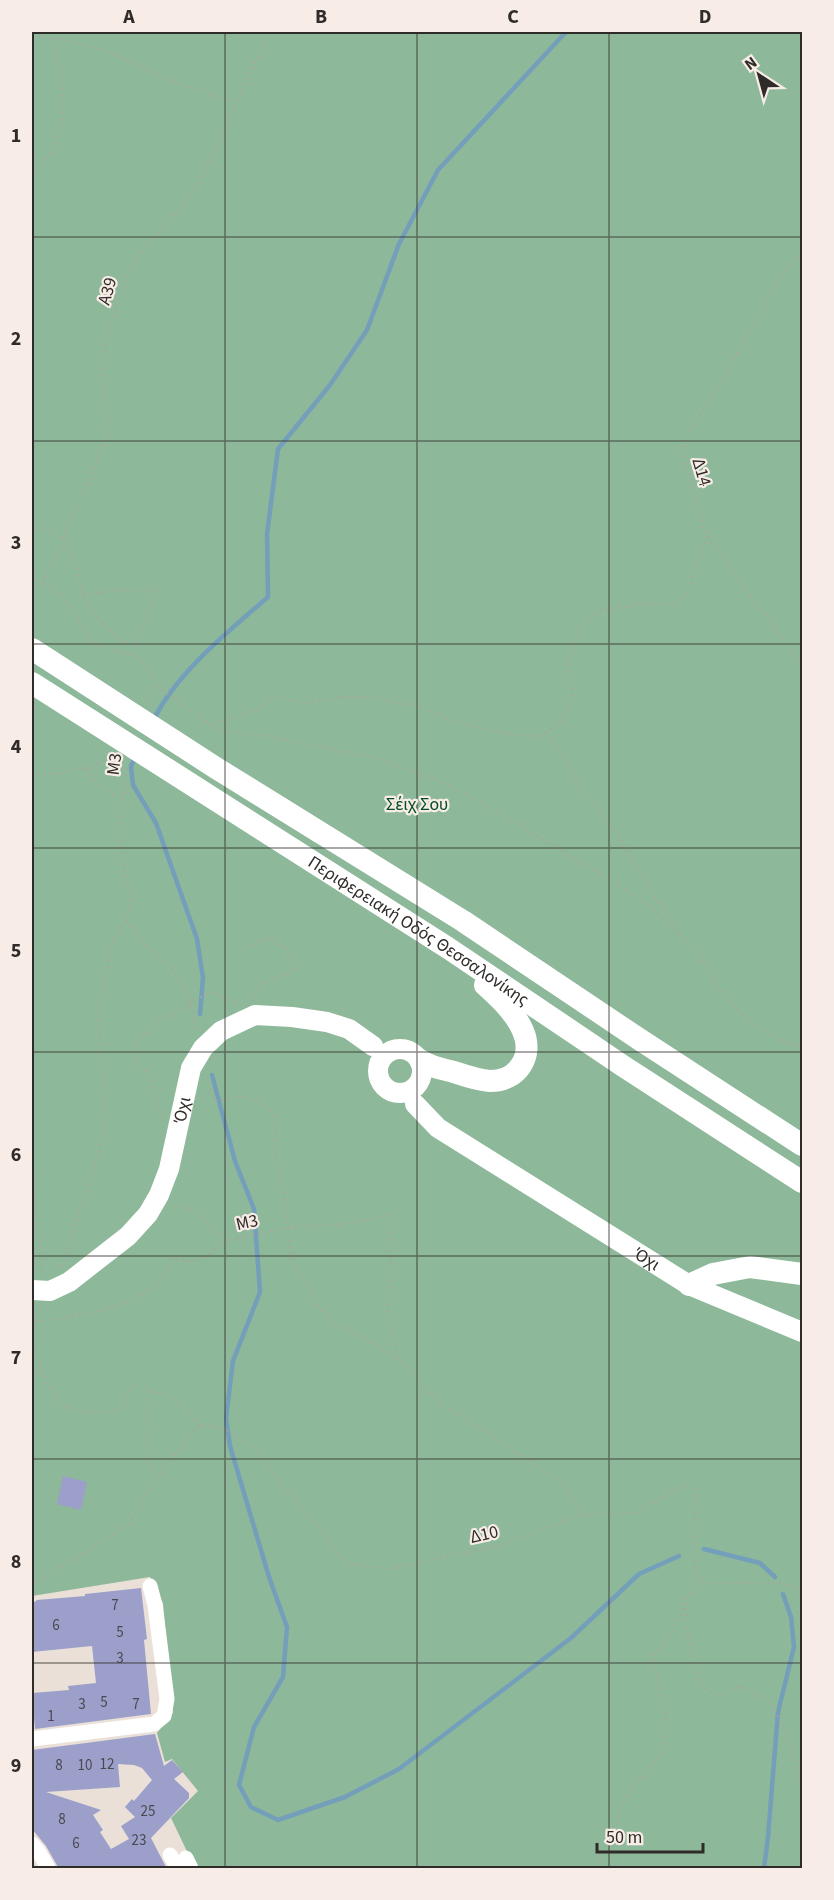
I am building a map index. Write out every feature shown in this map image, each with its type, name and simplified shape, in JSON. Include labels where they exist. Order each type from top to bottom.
[{"type":"highway","name":"Περιφερειακή Οδός Θεσσαλονίκης","points":[[32,649],[216,768],[463,921],[639,1040],[802,1145]]},
{"type":"highway","name":"Περιφερειακή Οδός Θεσσαλονίκης","points":[[32,684],[448,948],[623,1066],[802,1182]]},
{"type":"highway","points":[[420,1060],[427,1065],[489,1081],[510,1075],[522,1066],[527,1056],[524,1032],[512,1012],[448,948]]},
{"type":"highway","points":[[689,1285],[713,1274],[750,1267],[802,1274]]},
{"type":"main road","name":"Όχι","points":[[38,1291],[61,1286],[102,1258],[135,1228],[155,1202],[173,1152],[191,1068],[203,1048],[221,1031],[255,1015],[292,1017],[327,1022],[349,1029],[373,1046],[394,1050]]},
{"type":"main road","points":[[373,1046],[377,1053],[380,1080],[389,1091],[416,1095],[423,1074],[420,1060],[409,1050],[394,1050],[387,1053],[379,1065]]},
{"type":"main road","name":"Όχι","points":[[416,1095],[438,1128],[689,1285],[802,1332]]},
{"type":"street","points":[[32,1739],[154,1724],[164,1716],[168,1704],[155,1605],[150,1586]]},
{"type":"street","points":[[32,1844],[48,1869]]},
{"type":"street","points":[[170,1854],[185,1865]]},
{"type":"path","name":"Α39","points":[[42,583],[108,434],[101,363],[126,273],[199,184],[269,32]]},
{"type":"path","points":[[32,36],[107,51],[176,83],[237,102]]},
{"type":"path","points":[[32,178],[52,150],[63,119],[62,77],[52,39]]},
{"type":"path","name":"Δ14","points":[[802,252],[790,262],[681,447],[705,532],[802,666]]},
{"type":"path","points":[[32,527],[48,529],[66,541],[86,600],[116,637],[134,646]]},
{"type":"path","points":[[212,725],[256,710],[273,697],[309,703],[338,696],[368,697],[420,707],[452,721],[508,734],[541,736],[562,721],[573,699],[569,660],[581,629],[599,612],[639,604],[673,605],[686,597],[708,536]]},
{"type":"path","points":[[32,578],[65,597],[84,632],[95,645],[134,655],[148,669],[154,683],[187,710],[222,731],[263,735],[384,760],[437,780],[491,808],[640,899],[699,954],[718,986],[735,1007],[753,1023],[778,1039],[802,1047]]},
{"type":"path","points":[[84,594],[140,588],[156,590],[134,646],[134,655]]},
{"type":"path","points":[[143,703],[154,683]]},
{"type":"path","points":[[545,733],[570,765],[580,789],[613,827],[642,878],[682,937]]},
{"type":"path","points":[[32,772],[60,774],[77,769],[87,769],[115,753]]},
{"type":"path","name":"Μ3","points":[[126,921],[130,910],[130,891],[120,843],[120,811],[129,762]]},
{"type":"path","points":[[87,769],[97,785],[108,793],[123,797]]},
{"type":"path","points":[[62,1269],[65,1252],[103,1139],[101,1004],[113,941],[126,921],[143,943],[171,967],[190,1002],[200,1040]]},
{"type":"path","points":[[208,1078],[215,1100],[244,1096],[270,1109],[274,1114],[276,1130],[274,1144],[290,1227],[289,1244],[293,1263],[322,1312],[335,1323],[380,1347],[401,1363],[444,1406],[561,1481],[573,1497],[580,1515]]},
{"type":"path","points":[[32,1157],[38,1291],[37,1322],[32,1338],[47,1383],[59,1403],[78,1411],[110,1413],[122,1407],[132,1386],[140,1384],[148,1391],[164,1394],[179,1404],[200,1426],[191,1434],[157,1478],[129,1524],[32,1587]]},
{"type":"path","points":[[155,1202],[195,1211],[210,1228],[230,1240]]},
{"type":"path","name":"Μ3","points":[[37,1322],[94,1312],[128,1302],[148,1291],[161,1280],[172,1258],[190,1263],[208,1256],[223,1242],[290,1227],[335,1225],[375,1219],[388,1214],[392,1263],[388,1314],[401,1363]]},
{"type":"path","points":[[32,1378],[42,1368]]},
{"type":"path","points":[[148,1391],[148,1459],[151,1471],[157,1478]]},
{"type":"path","name":"Δ10","points":[[200,1426],[215,1426],[231,1432],[266,1459],[283,1488],[347,1563],[388,1569],[502,1545],[580,1515],[636,1513],[684,1486],[696,1489],[693,1553],[696,1577]]},
{"type":"path","points":[[597,1869],[608,1847],[629,1791],[664,1750],[666,1713],[653,1656],[676,1626],[696,1577],[705,1583],[780,1583],[802,1590]]},
{"type":"path","points":[[684,1606],[689,1643],[700,1684],[715,1696],[741,1686],[773,1704],[789,1744],[802,1792]]},
{"type":"green space","name":"Σέιχ Σου","points":[[32,32],[802,32],[802,1868],[195,1868],[171,1818],[198,1791],[172,1759],[165,1762],[157,1733],[173,1713],[163,1603],[150,1577],[32,1596]]},
{"type":"building","points":[[63,1476],[87,1482],[81,1510],[57,1504]]},
{"type":"building","points":[[141,1588],[147,1639],[144,1640],[151,1714],[35,1729],[32,1693],[69,1690],[68,1686],[96,1683],[92,1646],[32,1652],[32,1604],[37,1600]]},
{"type":"building","points":[[155,1734],[164,1766],[172,1760],[183,1772],[174,1779],[189,1793],[189,1798],[151,1838],[167,1869],[59,1869],[46,1846],[32,1829],[32,1750]],"holes":[[[118,1764],[142,1768],[152,1780],[134,1801],[132,1799],[125,1807],[135,1817],[121,1826],[129,1839],[111,1849],[100,1832],[103,1830],[93,1815],[101,1810],[46,1792],[120,1787]]]},
{"type":"waterway","points":[[153,721],[163,703],[189,670],[268,597],[267,534],[278,449],[330,385],[367,330],[399,244],[438,170],[566,32]]},
{"type":"waterway","points":[[135,758],[131,766],[133,785],[156,823],[197,939],[203,978],[200,1014]]},
{"type":"waterway","points":[[212,1075],[235,1161],[254,1209],[260,1292],[233,1361],[226,1418],[230,1446],[269,1577],[287,1627],[283,1677],[254,1727],[239,1785],[251,1807],[278,1820],[345,1797],[399,1769],[571,1638],[639,1574],[679,1556]]},
{"type":"waterway","points":[[704,1549],[760,1563],[775,1577]]},
{"type":"waterway","points":[[764,1868],[778,1712],[794,1647],[791,1617],[783,1594]]}]
